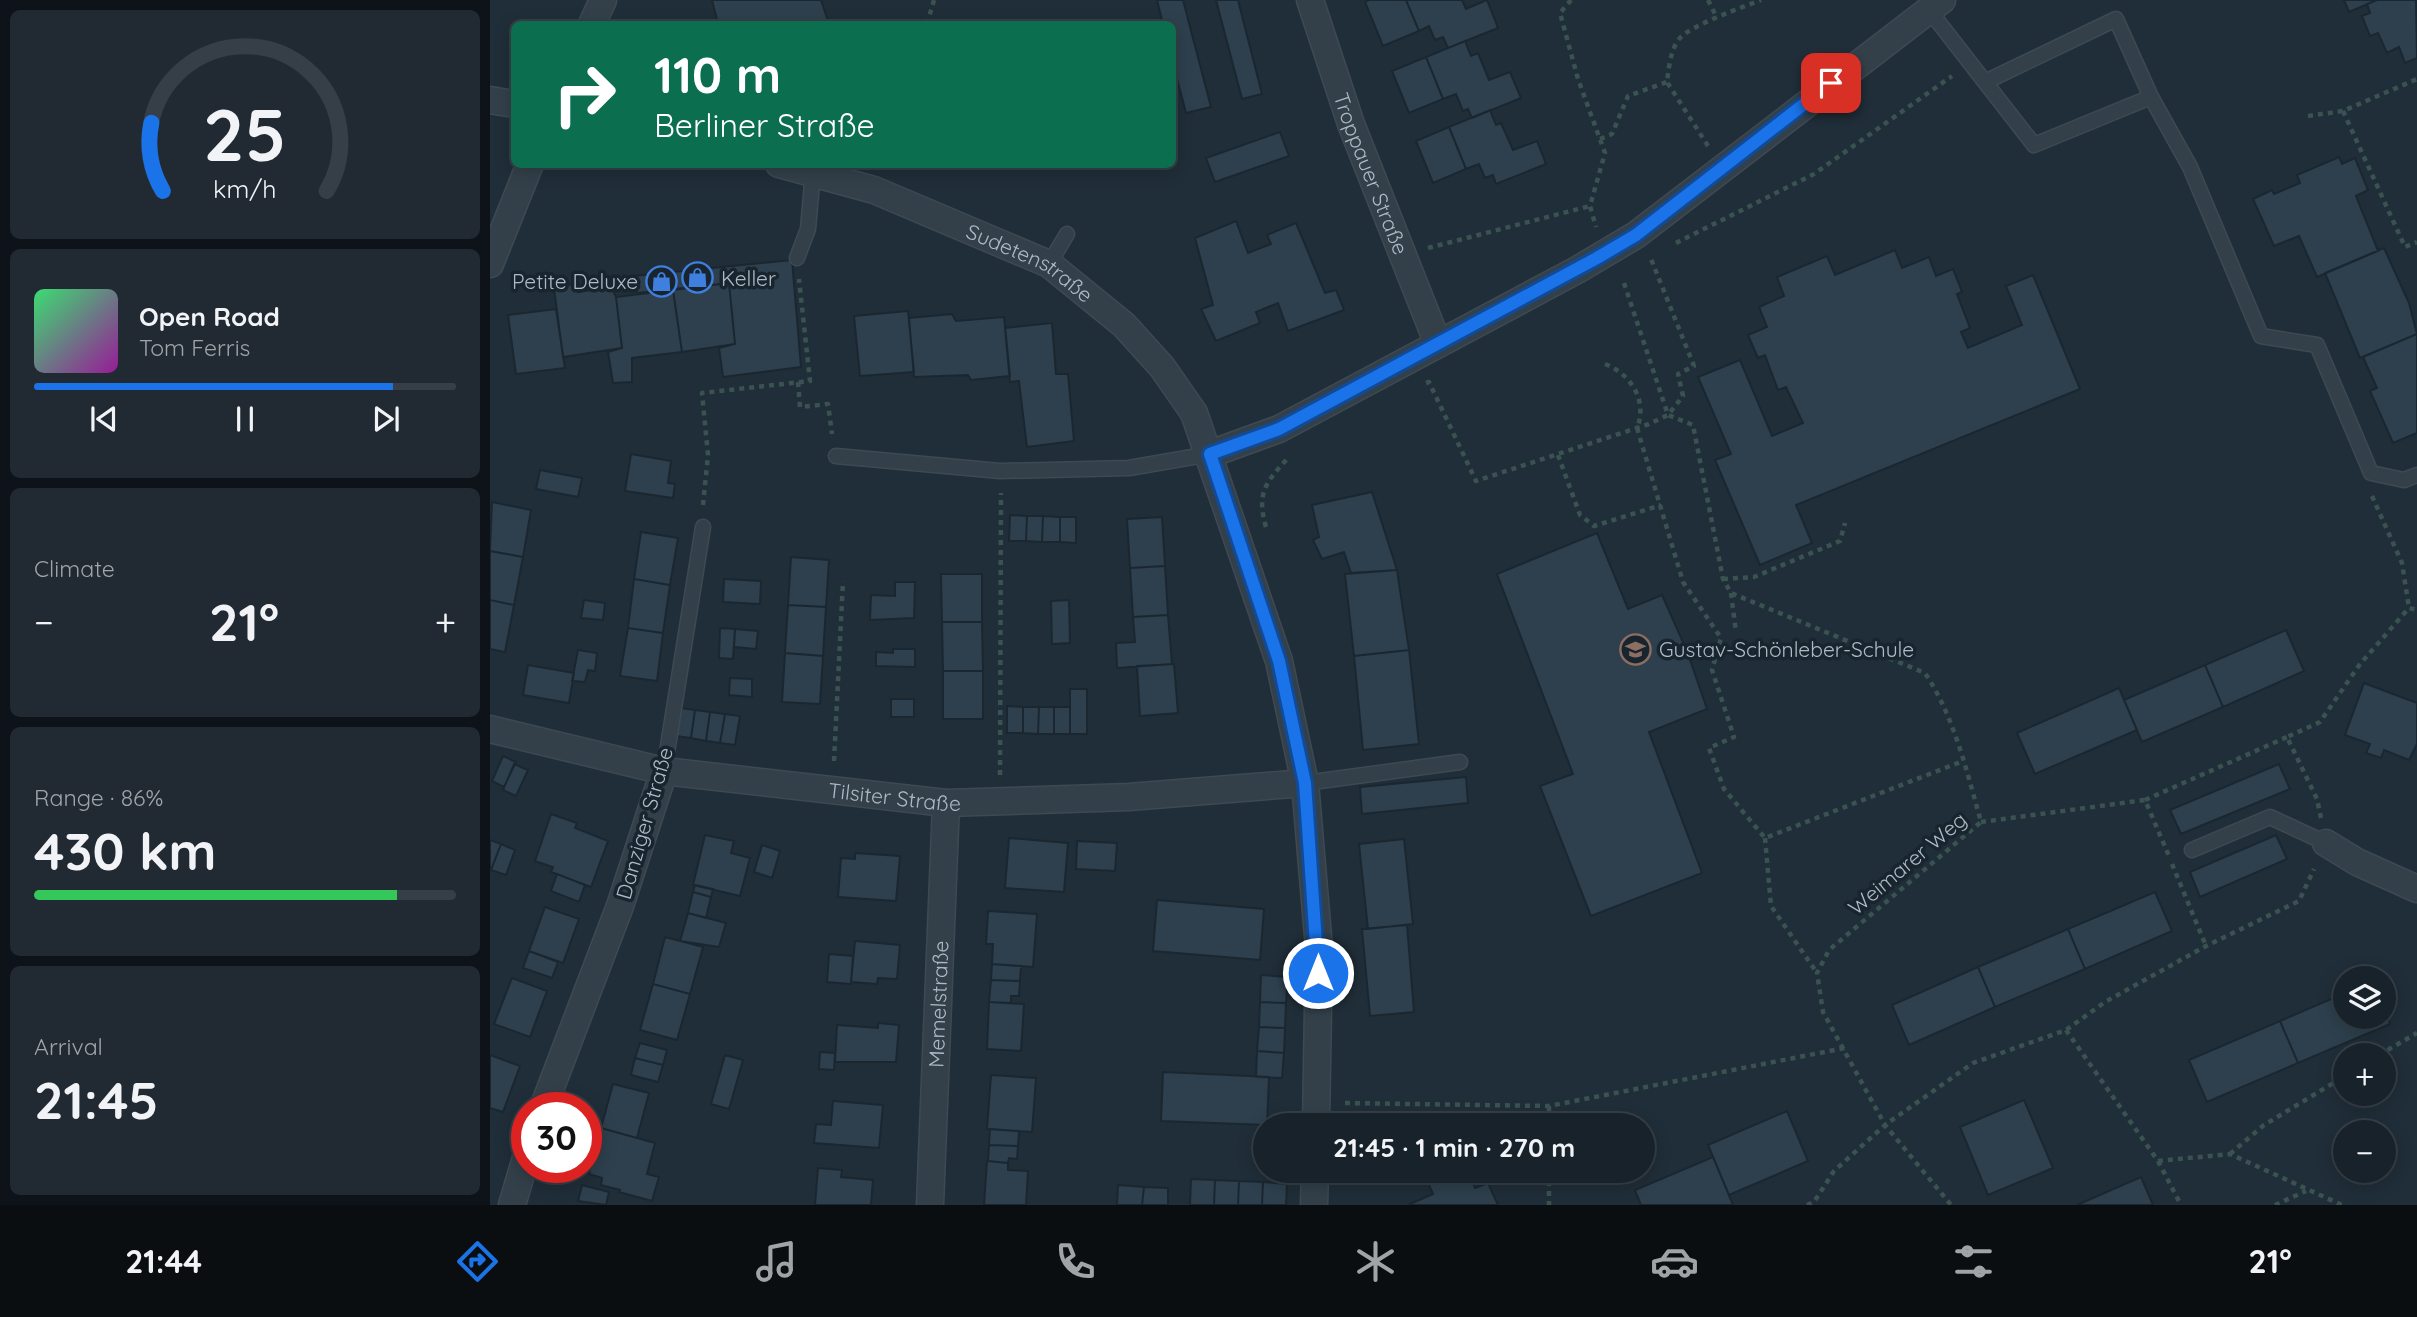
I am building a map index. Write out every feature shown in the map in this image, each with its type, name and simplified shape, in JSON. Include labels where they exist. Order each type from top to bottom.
[{"type":"street","points":[[593,21],[603,0]]},
{"type":"street","name":"Troppauer Straße","points":[[1310,0],[1351,124],[1438,344]]},
{"type":"street","points":[[1210,454],[1279,429],[1636,235],[1721,166],[1936,5]]},
{"type":"street","points":[[490,100],[511,104]]},
{"type":"street","points":[[490,264],[528,168]]},
{"type":"street","name":"Sudetenstraße","points":[[794,168],[874,190],[1049,264],[1124,325],[1162,367],[1194,413],[1279,661],[1305,783],[1319,948],[1316,1113]]},
{"type":"street","name":"Tilsiter Straße","points":[[490,729],[664,771],[946,803],[1000,803],[1305,783]]},
{"type":"street","name":"Danziger Straße","points":[[548,1092],[620,906],[664,771]]},
{"type":"street","name":"Memelstraße","points":[[930,1205],[946,803]]},
{"type":"street","points":[[2326,843],[2357,862],[2417,889]]},
{"type":"street","points":[[512,1205],[518,1183]]},
{"type":"street","points":[[1314,1205],[1315,1183]]},
{"type":"lane","points":[[1936,5],[1971,63],[2034,145],[2151,97]]},
{"type":"lane","points":[[1985,82],[2116,19],[2151,97],[2190,167],[2261,336],[2317,345],[2371,473],[2404,480],[2417,475]]},
{"type":"lane","points":[[797,258],[808,229],[813,173]]},
{"type":"lane","points":[[1049,264],[1067,234]]},
{"type":"lane","points":[[836,456],[1000,471],[1129,468],[1210,454]]},
{"type":"lane","name":"Danziger Straße","points":[[664,771],[703,527]]},
{"type":"lane","points":[[1305,783],[1460,762]]},
{"type":"lane","points":[[2192,849],[2270,817],[2326,843]]},
{"type":"path","points":[[928,21],[934,0]]},
{"type":"path","points":[[1571,0],[1560,13],[1578,79],[1605,153],[1590,206],[1597,231]]},
{"type":"path","points":[[1708,0],[1717,18]]},
{"type":"path","points":[[1721,166],[1667,82],[1671,58],[1680,38],[1717,18],[1761,0]]},
{"type":"path","points":[[1674,244],[1814,174],[1971,63]]},
{"type":"path","points":[[2308,116],[2343,111],[2417,79]]},
{"type":"path","points":[[1600,139],[1612,134],[1628,96],[1667,82]]},
{"type":"path","points":[[2343,111],[2405,247],[2417,242]]},
{"type":"path","points":[[1404,254],[1590,206]]},
{"type":"path","points":[[1392,367],[1406,394],[1429,382],[1476,481],[1637,428],[1668,415],[1683,396],[1678,374],[1694,366],[1650,256],[1636,235]]},
{"type":"path","points":[[703,527],[708,455],[702,393],[810,381],[797,258]]},
{"type":"path","points":[[1624,283],[1668,415],[1693,425],[1723,579],[1731,593],[1736,632]]},
{"type":"path","points":[[1605,363],[1621,370],[1634,390],[1643,415],[1637,428],[1683,582],[1721,638],[1712,670],[1734,737],[1709,748],[1724,789],[1765,838],[1771,906],[1817,973],[1823,1012],[1885,1125],[1951,1205]]},
{"type":"path","points":[[797,382],[800,407],[828,404],[830,416]]},
{"type":"path","points":[[1558,455],[1580,515],[1594,526],[1661,505]]},
{"type":"path","points":[[1000,471],[1000,803]]},
{"type":"path","points":[[2371,473],[2367,484],[2402,563],[2409,608]]},
{"type":"path","points":[[1723,579],[1754,577],[1840,541],[1845,523]]},
{"type":"path","points":[[831,790],[843,582]]},
{"type":"path","name":"Weimarer Weg","points":[[1731,593],[1924,673],[1937,692],[1963,761],[1981,822],[1829,950],[1817,973]]},
{"type":"path","points":[[2409,608],[2417,610]]},
{"type":"path","points":[[1981,822],[2145,800],[2320,722],[2360,664],[2409,608]]},
{"type":"path","points":[[1807,1205],[1814,1202],[1834,1171],[1885,1125],[1973,1063],[2066,1030],[2105,1002],[2206,946],[2299,901],[2326,843],[2317,799],[2287,737]]},
{"type":"path","points":[[1765,838],[1963,761]]},
{"type":"path","points":[[2145,800],[2206,946]]},
{"type":"path","points":[[2066,1030],[2158,1161],[2181,1205]]},
{"type":"path","points":[[2396,1045],[2417,1033]]},
{"type":"path","points":[[1345,1113],[1549,1106],[1845,1048]]},
{"type":"path","points":[[2230,1154],[2264,1125],[2333,1083]]},
{"type":"path","points":[[1549,1106],[1549,1113]]},
{"type":"path","points":[[2158,1161],[2230,1154],[2306,1191],[2342,1205]]},
{"type":"path","points":[[1549,1183],[1549,1205]]},
{"type":"path","points":[[2275,1205],[2306,1191]]},
{"type":"building","points":[[712,0],[821,0],[828,21],[717,21]]},
{"type":"building","points":[[1157,0],[1183,0],[1211,107],[1186,113],[1176,75],[1176,21],[1162,21]]},
{"type":"building","points":[[1216,0],[1238,0],[1262,94],[1242,99]]},
{"type":"building","points":[[1406,0],[1419,31],[1383,46],[1365,2]]},
{"type":"building","points":[[1406,0],[1462,0],[1466,9],[1487,0],[1498,28],[1448,48],[1443,37],[1435,40],[1429,26],[1419,31]]},
{"type":"building","points":[[2344,0],[2377,0],[2349,12]]},
{"type":"building","points":[[2377,0],[2416,0],[2417,58],[2405,63],[2399,47],[2387,53],[2378,33],[2370,36],[2362,16],[2370,13],[2367,4]]},
{"type":"building","points":[[1465,41],[1471,56],[1478,53],[1489,80],[1510,72],[1521,98],[1472,118],[1468,109],[1463,111],[1456,94],[1443,99],[1426,57]]},
{"type":"building","points":[[1426,57],[1443,99],[1409,113],[1392,71]]},
{"type":"building","points":[[1490,110],[1496,125],[1501,123],[1513,150],[1537,141],[1546,164],[1496,184],[1493,175],[1485,178],[1479,164],[1466,169],[1449,127]]},
{"type":"building","points":[[1449,127],[1466,169],[1433,183],[1416,141]]},
{"type":"building","points":[[1280,132],[1289,156],[1215,182],[1206,158]]},
{"type":"building","points":[[2339,157],[2342,164],[2355,158],[2368,190],[2356,196],[2378,251],[2317,277],[2299,236],[2274,246],[2253,199],[2272,190],[2274,194],[2300,183],[2297,175]]},
{"type":"building","points":[[1236,221],[1248,253],[1271,244],[1267,235],[1296,223],[1325,293],[1336,290],[1344,310],[1288,331],[1278,303],[1256,312],[1260,323],[1216,341],[1201,309],[1213,305],[1195,238]]},
{"type":"building","points":[[2384,248],[2409,303],[2417,334],[2360,358],[2325,273]]},
{"type":"building","points":[[1895,250],[1902,268],[1929,257],[1936,276],[1953,269],[1962,292],[1957,294],[1970,328],[1961,332],[1968,348],[2022,325],[2006,286],[2033,275],[2080,389],[1796,505],[1812,543],[1760,565],[1715,460],[1731,454],[1698,377],[1740,360],[1772,436],[1803,423],[1786,387],[1778,390],[1765,355],[1758,358],[1748,335],[1767,327],[1759,307],[1784,296],[1777,277],[1827,256],[1835,275]]},
{"type":"building","points":[[792,260],[801,367],[723,377],[719,348],[735,344],[729,283],[637,293],[633,276]]},
{"type":"building","points":[[578,283],[578,292],[611,287],[616,297],[622,348],[563,357],[554,288]]},
{"type":"building","points":[[729,283],[735,344],[682,352],[673,290]]},
{"type":"building","points":[[673,290],[682,352],[632,358],[632,382],[613,383],[608,352],[622,348],[616,297]]},
{"type":"building","points":[[556,309],[565,368],[516,374],[508,315]]},
{"type":"building","points":[[908,311],[914,372],[860,376],[854,316]]},
{"type":"building","points":[[952,314],[956,321],[1004,317],[1010,376],[971,380],[968,375],[914,377],[909,318]]},
{"type":"building","points":[[1052,323],[1056,374],[1068,374],[1074,441],[1027,447],[1019,381],[1010,382],[1005,328]]},
{"type":"building","points":[[2417,334],[2417,433],[2393,443],[2370,391],[2377,388],[2363,357]]},
{"type":"building","points":[[631,454],[671,461],[668,483],[675,484],[673,498],[625,491]]},
{"type":"building","points":[[540,470],[582,478],[578,497],[536,489]]},
{"type":"building","points":[[1372,492],[1397,570],[1351,573],[1344,552],[1322,559],[1313,540],[1319,537],[1312,505]]},
{"type":"building","points":[[492,502],[531,510],[523,557],[490,551]]},
{"type":"building","points":[[1010,515],[1027,516],[1026,541],[1009,541]]},
{"type":"building","points":[[1027,516],[1043,516],[1042,542],[1026,541]]},
{"type":"building","points":[[1043,516],[1060,517],[1060,542],[1042,542]]},
{"type":"building","points":[[1060,517],[1076,517],[1076,543],[1060,542]]},
{"type":"building","points":[[1162,517],[1165,566],[1130,568],[1127,519]]},
{"type":"building","points":[[641,532],[678,538],[670,585],[634,579]]},
{"type":"building","name":"Gustav-Schönleber-Schule","points":[[1597,533],[1628,609],[1662,595],[1687,651],[1707,709],[1649,732],[1702,873],[1591,916],[1540,786],[1573,774],[1497,574]]},
{"type":"building","points":[[490,551],[523,557],[514,605],[490,600]]},
{"type":"building","points":[[791,557],[829,560],[826,607],[788,605]]},
{"type":"building","points":[[1165,566],[1168,615],[1133,617],[1130,568]]},
{"type":"building","points":[[1397,570],[1409,650],[1354,656],[1345,574]]},
{"type":"building","points":[[941,574],[982,574],[982,622],[942,622]]},
{"type":"building","points":[[634,579],[670,585],[663,633],[628,628]]},
{"type":"building","points":[[724,579],[761,581],[760,604],[723,602]]},
{"type":"building","points":[[895,582],[915,582],[914,618],[870,620],[871,595],[895,596]]},
{"type":"building","points":[[490,600],[514,605],[505,652],[490,649]]},
{"type":"building","points":[[584,600],[605,603],[603,620],[581,618]]},
{"type":"building","points":[[1069,600],[1070,643],[1052,644],[1051,601]]},
{"type":"building","points":[[788,605],[826,607],[823,656],[785,653]]},
{"type":"building","points":[[1168,615],[1172,664],[1117,668],[1116,643],[1135,642],[1133,617]]},
{"type":"building","points":[[942,622],[982,622],[983,671],[943,671]]},
{"type":"building","points":[[628,628],[663,633],[657,681],[620,676]]},
{"type":"building","points":[[720,628],[735,629],[733,659],[719,658]]},
{"type":"building","points":[[735,629],[758,631],[756,649],[734,647]]},
{"type":"building","points":[[2286,630],[2304,671],[2223,707],[2205,665]]},
{"type":"building","points":[[893,649],[915,649],[915,667],[876,666],[876,652],[893,653]]},
{"type":"building","points":[[578,650],[597,653],[595,671],[588,670],[585,682],[572,681]]},
{"type":"building","points":[[1409,650],[1419,744],[1363,750],[1354,656]]},
{"type":"building","points":[[785,653],[823,656],[820,704],[782,702]]},
{"type":"building","points":[[1174,664],[1178,713],[1140,716],[1137,666]]},
{"type":"building","points":[[528,665],[574,673],[569,703],[523,695]]},
{"type":"building","points":[[2205,665],[2223,707],[2142,742],[2124,700]]},
{"type":"building","points":[[943,671],[983,671],[983,719],[943,719]]},
{"type":"building","points":[[730,678],[752,679],[752,697],[729,695]]},
{"type":"building","points":[[2364,683],[2417,703],[2417,744],[2409,760],[2384,750],[2381,758],[2366,753],[2370,744],[2345,735]]},
{"type":"building","points":[[2119,688],[2137,730],[2035,774],[2017,733]]},
{"type":"building","points":[[1070,689],[1087,689],[1087,734],[1070,734]]},
{"type":"building","points":[[891,699],[914,699],[914,717],[891,717]]},
{"type":"building","points":[[1007,706],[1023,707],[1023,733],[1007,733]]},
{"type":"building","points":[[1023,707],[1039,707],[1038,734],[1023,733]]},
{"type":"building","points":[[1039,707],[1054,707],[1054,734],[1038,734]]},
{"type":"building","points":[[1054,707],[1070,707],[1070,734],[1054,734]]},
{"type":"building","points":[[681,708],[695,710],[691,738],[676,736]]},
{"type":"building","points":[[695,710],[710,712],[706,741],[691,738]]},
{"type":"building","points":[[710,712],[725,714],[720,743],[706,741]]},
{"type":"building","points":[[725,714],[740,716],[735,745],[720,743]]},
{"type":"building","points":[[503,756],[516,762],[504,787],[492,781]]},
{"type":"building","points":[[514,764],[528,770],[516,796],[503,790]]},
{"type":"building","points":[[2279,764],[2290,789],[2181,834],[2170,810]]},
{"type":"building","points":[[1466,777],[1468,803],[1362,814],[1360,787]]},
{"type":"building","points":[[551,814],[577,823],[575,828],[608,841],[591,887],[551,872],[553,867],[535,861]]},
{"type":"building","points":[[705,835],[734,841],[731,853],[750,858],[740,896],[693,885]]},
{"type":"building","points":[[2276,835],[2287,859],[2200,897],[2190,872]]},
{"type":"building","points":[[1009,838],[1068,843],[1064,892],[1005,888]]},
{"type":"building","points":[[1404,839],[1413,924],[1368,929],[1359,844]]},
{"type":"building","points":[[490,840],[501,844],[491,870],[490,869]]},
{"type":"building","points":[[1077,841],[1117,843],[1115,871],[1076,869]]},
{"type":"building","points":[[501,844],[515,850],[506,875],[491,870]]},
{"type":"building","points":[[762,845],[780,851],[772,878],[754,872]]},
{"type":"building","points":[[855,853],[900,856],[896,901],[838,897],[841,858],[855,859]]},
{"type":"building","points":[[557,874],[585,885],[579,902],[551,891]]},
{"type":"building","points":[[695,885],[713,889],[711,897],[693,892]]},
{"type":"building","points":[[693,892],[711,897],[706,918],[688,913]]},
{"type":"building","points":[[2155,892],[2172,931],[2085,969],[2068,929]]},
{"type":"building","points":[[1157,900],[1264,909],[1260,960],[1153,951]]},
{"type":"building","points":[[545,907],[579,919],[563,963],[529,951]]},
{"type":"building","points":[[988,911],[1037,914],[1033,967],[992,964],[993,944],[986,944]]},
{"type":"building","points":[[688,913],[726,923],[719,947],[680,941]]},
{"type":"building","points":[[1407,925],[1414,1012],[1370,1016],[1362,929]]},
{"type":"building","points":[[2068,929],[2085,969],[1995,1007],[1978,967]]},
{"type":"building","points":[[665,937],[703,947],[690,994],[653,984]]},
{"type":"building","points":[[855,941],[900,945],[897,979],[878,978],[877,984],[851,982]]},
{"type":"building","points":[[529,951],[558,962],[552,978],[523,968]]},
{"type":"building","points":[[829,954],[853,956],[851,984],[827,982]]},
{"type":"building","points":[[992,964],[1021,966],[1020,981],[991,980]]},
{"type":"building","points":[[1978,967],[1995,1007],[1909,1045],[1892,1005]]},
{"type":"building","points":[[1261,975],[1288,977],[1286,1003],[1260,1002]]},
{"type":"building","points":[[512,978],[547,991],[530,1037],[494,1024]]},
{"type":"building","points":[[991,980],[1020,981],[1019,996],[1011,996],[1011,1003],[989,1002]]},
{"type":"building","points":[[653,984],[690,994],[677,1040],[640,1030]]},
{"type":"building","points":[[2333,998],[2333,1029],[2378,1029],[2345,1043],[2333,1043],[2333,1048],[2298,1063],[2280,1021]]},
{"type":"building","points":[[989,1002],[1024,1004],[1021,1051],[987,1049]]},
{"type":"building","points":[[1260,1002],[1286,1003],[1285,1028],[1259,1027]]},
{"type":"building","points":[[2280,1021],[2298,1063],[2207,1102],[2189,1060]]},
{"type":"building","points":[[878,1023],[899,1025],[896,1062],[835,1062],[837,1025],[878,1028]]},
{"type":"building","points":[[1259,1027],[1285,1028],[1284,1053],[1257,1051]]},
{"type":"building","points":[[640,1043],[667,1050],[663,1065],[635,1058]]},
{"type":"building","points":[[1257,1051],[1284,1053],[1282,1078],[1256,1077]]},
{"type":"building","points":[[820,1052],[835,1053],[834,1070],[819,1069]]},
{"type":"building","points":[[490,1055],[520,1066],[503,1112],[490,1108]]},
{"type":"building","points":[[725,1055],[743,1060],[729,1109],[711,1104]]},
{"type":"building","points":[[635,1058],[663,1065],[658,1082],[631,1075]]},
{"type":"building","points":[[1163,1072],[1269,1077],[1268,1113],[1253,1113],[1253,1124],[1161,1121]]},
{"type":"building","points":[[991,1075],[1036,1078],[1032,1132],[987,1129]]},
{"type":"building","points":[[613,1084],[649,1093],[637,1138],[602,1128]]},
{"type":"building","points":[[2024,1100],[2053,1168],[1988,1195],[1960,1127]]},
{"type":"building","points":[[833,1101],[883,1105],[879,1148],[814,1143],[816,1124],[831,1125]]},
{"type":"building","points":[[1787,1111],[1808,1161],[1729,1195],[1708,1145]]},
{"type":"building","points":[[602,1128],[655,1143],[647,1174],[659,1177],[652,1201],[601,1185]]},
{"type":"building","points":[[990,1129],[1019,1131],[1018,1146],[989,1145]]},
{"type":"building","points":[[989,1145],[1018,1146],[1017,1159],[1009,1158],[1008,1163],[988,1161]]},
{"type":"building","points":[[1713,1157],[1733,1205],[1641,1205],[1635,1190]]},
{"type":"building","points":[[987,1161],[1008,1163],[1008,1170],[1028,1171],[1026,1205],[984,1205]]},
{"type":"building","points":[[818,1168],[842,1170],[841,1177],[873,1180],[871,1205],[815,1205]]},
{"type":"building","points":[[2141,1177],[2153,1205],[2077,1205]]},
{"type":"building","points":[[1191,1179],[1215,1180],[1214,1205],[1190,1205]]},
{"type":"building","points":[[1215,1180],[1239,1181],[1238,1205],[1214,1205]]},
{"type":"building","points":[[1239,1181],[1263,1183],[1262,1205],[1238,1205]]},
{"type":"building","points":[[1263,1183],[1287,1184],[1286,1205],[1262,1205]]},
{"type":"building","points":[[1428,1183],[1473,1183],[1475,1188],[1488,1183],[1498,1205],[1408,1205],[1433,1194]]},
{"type":"building","points":[[582,1185],[609,1192],[606,1205],[578,1201]]},
{"type":"building","points":[[1118,1185],[1144,1187],[1142,1205],[1117,1205]]},
{"type":"building","points":[[1144,1187],[1168,1188],[1168,1205],[1142,1205]]},
{"type":"place","name":"Keller","points":[[698,278]]},
{"type":"place","name":"Petite Deluxe","points":[[661,281]]},
{"type":"place","name":"Gustav-Schönleber-Schule","points":[[1636,649]]},
{"type":"route","points":[[1318,973],[1319,948],[1305,783],[1279,661],[1210,454],[1279,429],[1577,270],[1636,235],[1721,166],[1831,83]]}]
